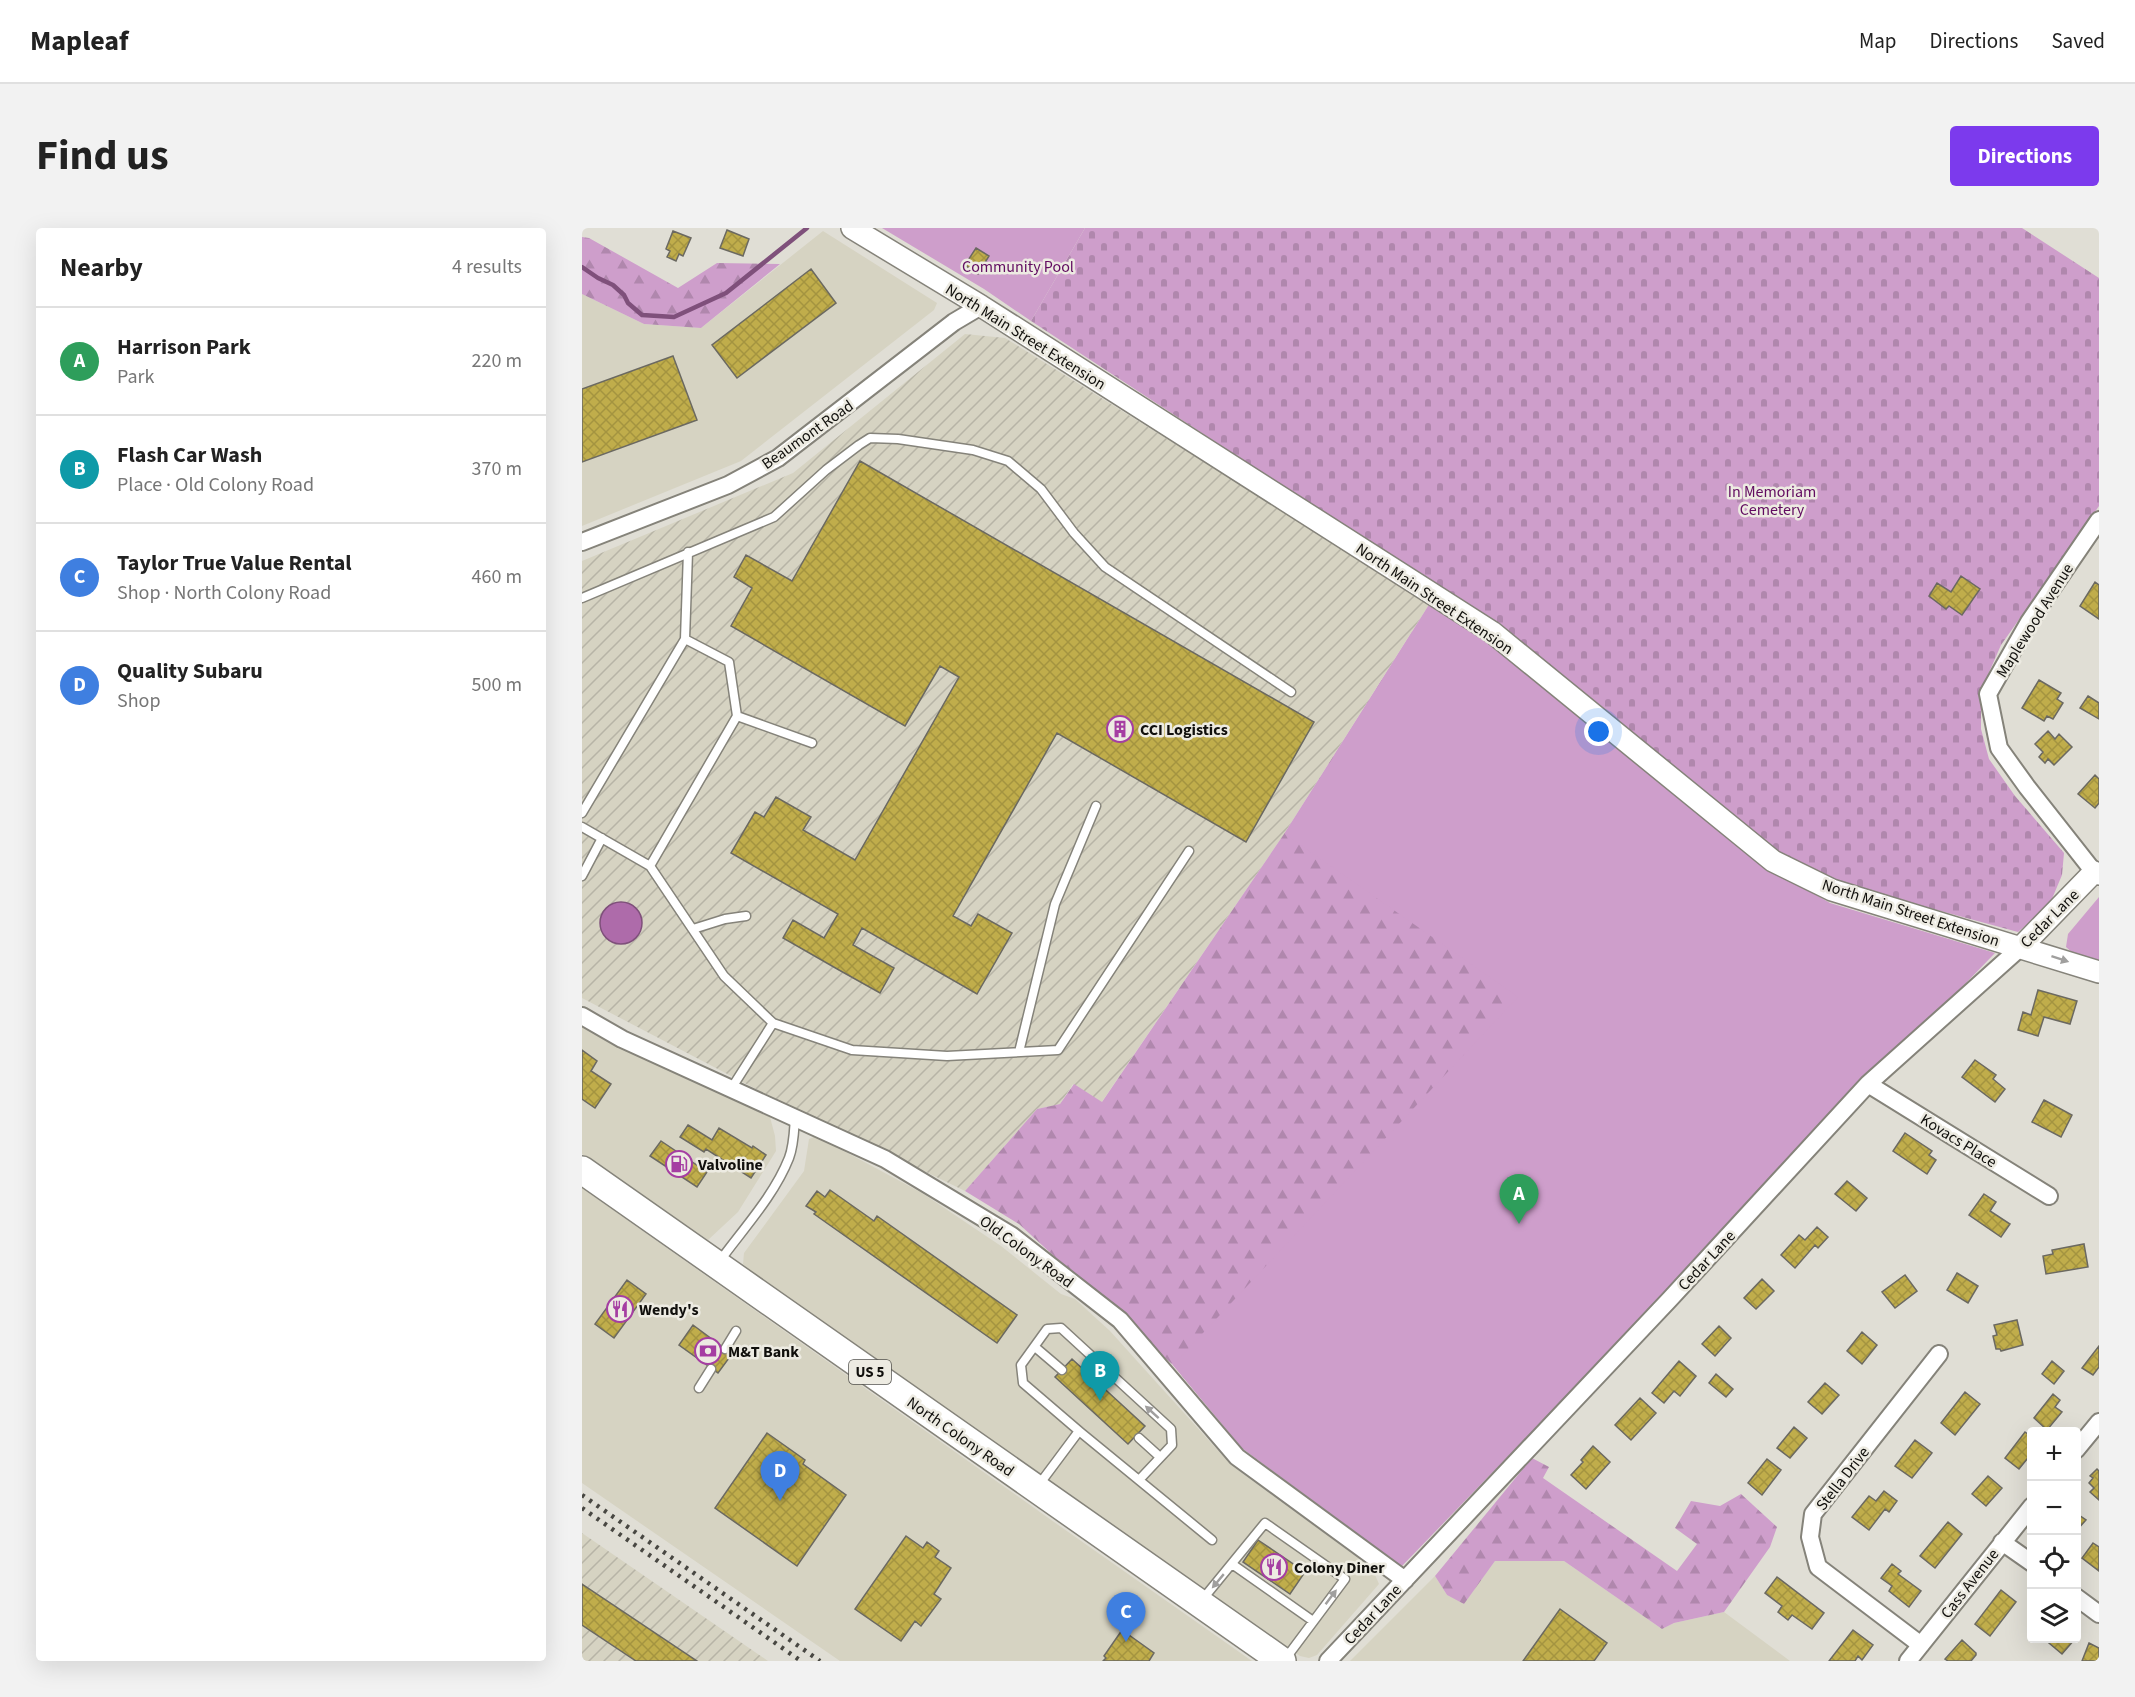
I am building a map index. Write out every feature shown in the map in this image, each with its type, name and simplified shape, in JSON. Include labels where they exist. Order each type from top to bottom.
[{"type":"main road","name":"North Colony Road","points":[[582,1170],[1283,1661]]},
{"type":"street","name":"North Main Street Extension","points":[[852,228],[981,306],[1491,632],[1773,861],[1832,890],[2021,946],[2099,972]]},
{"type":"street","name":"Beaumont Road","points":[[582,542],[728,485],[778,458],[954,322],[981,306]]},
{"type":"street","name":"Maplewood Avenue","points":[[2097,873],[1999,748],[1988,694],[2029,622],[2099,520]]},
{"type":"street","name":"Cedar Lane","points":[[1328,1661],[1662,1307],[1868,1084],[2021,946],[2097,873]]},
{"type":"street","name":"Old Colony Road","points":[[582,1016],[622,1039],[885,1159],[1011,1235],[1120,1320],[1237,1457],[1405,1580]]},
{"type":"street","name":"Kovacs Place","points":[[1868,1084],[2049,1196]]},
{"type":"street","name":"Stella Drive","points":[[1921,1645],[1818,1567],[1810,1537],[1813,1514],[1939,1354]]},
{"type":"street","points":[[2081,1445],[2098,1426]]},
{"type":"street","name":"Cass Avenue","points":[[1908,1661],[2027,1511]]},
{"type":"street","points":[[2002,1542],[2027,1560]]},
{"type":"street","points":[[2081,1601],[2099,1614]]},
{"type":"lane","points":[[582,598],[774,517],[826,470],[870,438],[898,439],[973,450],[1008,460],[1041,489],[1074,533],[1105,567],[1291,692]]},
{"type":"lane","points":[[582,813],[686,639],[688,552]]},
{"type":"lane","points":[[650,866],[737,716],[729,662],[686,639]]},
{"type":"lane","points":[[737,716],[812,743]]},
{"type":"lane","points":[[1019,1052],[1055,904],[1096,806]]},
{"type":"lane","points":[[582,827],[650,866],[724,976],[773,1023],[852,1050],[947,1056],[1058,1050],[1189,851]]},
{"type":"lane","points":[[582,876],[602,838]]},
{"type":"lane","points":[[693,930],[747,916]]},
{"type":"lane","points":[[731,1089],[773,1023]]},
{"type":"lane","points":[[717,1264],[775,1187],[789,1157],[794,1137],[795,1116]]},
{"type":"lane","points":[[1139,1480],[1172,1445],[1171,1429],[1060,1328],[1047,1329],[1021,1365],[1023,1383],[1078,1431],[1212,1540]]},
{"type":"lane","points":[[725,1349],[736,1331]]},
{"type":"lane","points":[[1035,1347],[1062,1370]]},
{"type":"lane","points":[[699,1388],[711,1369]]},
{"type":"lane","points":[[1036,1488],[1078,1431]]},
{"type":"lane","points":[[1139,1438],[1160,1457]]},
{"type":"lane","points":[[1199,1604],[1265,1523],[1345,1579],[1283,1661]]},
{"type":"lane","points":[[1232,1564],[1314,1621]]},
{"type":"shaded area","points":[[823,231],[937,303],[934,310],[741,461],[582,526],[582,294],[644,324],[701,328]]},
{"type":"shaded area","points":[[965,334],[1005,338],[1430,603],[1284,834],[1101,1103],[1073,1084],[1060,1104],[1037,1109],[965,1191],[756,1089],[582,998],[582,561],[793,473]]},
{"type":"shaded area","points":[[621,902],[636,908],[642,923],[636,938],[621,944],[606,938],[600,923],[606,908]]},
{"type":"shaded area","points":[[582,1024],[690,1080],[770,1117],[776,1151],[738,1212],[708,1240],[582,1154]]},
{"type":"shaded area","points":[[816,1136],[922,1193],[1001,1246],[1061,1294],[1075,1299],[1110,1331],[1231,1465],[1372,1568],[1379,1584],[1317,1655],[1309,1658],[1300,1656],[754,1275],[743,1264],[744,1253],[804,1171],[809,1139]]},
{"type":"shaded area","points":[[582,1188],[1252,1661],[840,1661],[582,1483]]},
{"type":"shaded area","points":[[582,1533],[768,1661],[582,1661]]},
{"type":"shaded area","points":[[1495,1561],[1564,1561],[1662,1629],[1674,1623],[1724,1612],[1790,1661],[1350,1661],[1435,1576],[1447,1595],[1464,1603]]},
{"type":"green space","name":"Community Pool","points":[[882,228],[1085,228],[1031,321],[984,289]]},
{"type":"green space","name":"In Memoriam Cemetery","points":[[1085,228],[2022,228],[2099,278],[2099,506],[2001,645],[1987,677],[1981,702],[1981,729],[1989,759],[2015,796],[2064,853],[2062,875],[2049,906],[2018,932],[1823,879],[1797,867],[1484,618],[1031,321]]},
{"type":"green space","points":[[582,237],[589,238],[678,288],[717,263],[780,264],[701,328],[644,324],[582,294]]},
{"type":"green space","points":[[1430,603],[1522,668],[1773,870],[1830,903],[1995,953],[1402,1566],[1242,1448],[1173,1365],[1518,997],[1285,834]]},
{"type":"green space","points":[[1412,632],[1626,925],[1402,1566],[1242,1448],[1173,1365],[1019,1224],[965,1191],[1037,1109],[1060,1104],[1074,1084],[1102,1102],[1284,834]]},
{"type":"green space","points":[[2099,897],[2099,963],[2075,955],[2066,947],[2068,934]]},
{"type":"green space","points":[[1532,1458],[1549,1467],[1543,1478],[1677,1571],[1697,1544],[1675,1528],[1691,1501],[1720,1506],[1741,1494],[1777,1527],[1770,1547],[1724,1612],[1674,1623],[1662,1629],[1564,1561],[1495,1561],[1464,1604],[1447,1595],[1435,1576]]},
{"type":"building","points":[[727,230],[749,239],[743,256],[720,248]]},
{"type":"building","points":[[673,231],[691,238],[683,256],[679,254],[676,261],[667,257],[670,251],[666,249]]},
{"type":"building","points":[[976,248],[989,256],[978,274],[965,265]]},
{"type":"building","points":[[811,269],[836,303],[737,378],[712,345]]},
{"type":"building","points":[[673,356],[697,420],[582,462],[582,389]]},
{"type":"building","name":"CCI Logistics","points":[[860,461],[1314,722],[1246,842],[1057,733],[953,916],[971,926],[978,914],[1012,933],[977,994],[862,928],[853,945],[894,968],[880,993],[783,938],[793,920],[824,938],[838,914],[731,853],[755,812],[764,817],[776,797],[811,817],[803,830],[855,860],[959,677],[940,666],[905,726],[731,626],[752,588],[734,577],[746,555],[792,581]]},
{"type":"building","points":[[1961,576],[1980,589],[1962,615],[1949,606],[1946,609],[1929,596],[1937,583],[1951,592]]},
{"type":"building","points":[[2095,582],[2099,585],[2099,619],[2080,606]]},
{"type":"building","points":[[2039,680],[2061,693],[2057,699],[2063,703],[2053,719],[2047,716],[2044,721],[2022,708]]},
{"type":"building","points":[[2088,696],[2099,703],[2099,719],[2080,708]]},
{"type":"building","points":[[2048,731],[2055,739],[2059,734],[2072,747],[2054,765],[2048,759],[2045,763],[2039,757],[2043,752],[2035,744]]},
{"type":"building","points":[[2095,775],[2099,779],[2099,803],[2095,808],[2078,794]]},
{"type":"building","points":[[2038,990],[2077,1001],[2070,1024],[2044,1017],[2038,1036],[2018,1030],[2023,1012],[2031,1015]]},
{"type":"building","points":[[582,1050],[597,1061],[591,1071],[611,1084],[595,1108],[582,1099]]},
{"type":"building","points":[[1975,1060],[1996,1075],[1993,1079],[2005,1089],[1995,1102],[1962,1077]]},
{"type":"building","points":[[2044,1100],[2072,1115],[2061,1137],[2032,1122]]},
{"type":"building","points":[[688,1125],[712,1140],[719,1128],[766,1155],[751,1178],[706,1149],[704,1152],[680,1137]]},
{"type":"building","points":[[1905,1133],[1932,1151],[1929,1155],[1936,1160],[1927,1174],[1893,1151]]},
{"type":"building","name":"Valvoline","points":[[661,1141],[707,1172],[697,1187],[650,1156]]},
{"type":"building","points":[[1847,1181],[1867,1198],[1856,1211],[1835,1194]]},
{"type":"building","points":[[830,1190],[874,1221],[877,1216],[1017,1315],[997,1343],[814,1214],[816,1212],[806,1206],[817,1191],[825,1197]]},
{"type":"building","points":[[1984,1194],[1996,1202],[1990,1211],[2010,1224],[2001,1237],[1969,1215]]},
{"type":"building","points":[[1817,1227],[1828,1237],[1818,1248],[1815,1245],[1795,1268],[1781,1255],[1799,1235],[1805,1240]]},
{"type":"building","points":[[2084,1244],[2088,1267],[2046,1274],[2043,1256],[2053,1254],[2052,1250]]},
{"type":"building","points":[[1957,1273],[1978,1286],[1968,1303],[1947,1290]]},
{"type":"building","points":[[1905,1275],[1917,1291],[1895,1308],[1882,1292]]},
{"type":"building","points":[[1762,1279],[1774,1291],[1756,1309],[1744,1298]]},
{"type":"building","name":"Wendy's","points":[[627,1280],[646,1294],[614,1338],[595,1324]]},
{"type":"building","points":[[2017,1320],[2023,1345],[2001,1351],[1996,1349],[1993,1336],[1997,1335],[1994,1325]]},
{"type":"building","name":"M&T Bank","points":[[693,1325],[732,1354],[718,1373],[679,1345]]},
{"type":"building","points":[[1719,1326],[1731,1338],[1715,1356],[1702,1344]]},
{"type":"building","points":[[1862,1332],[1877,1345],[1862,1364],[1847,1351]]},
{"type":"building","points":[[2099,1346],[2099,1367],[2093,1375],[2082,1368]]},
{"type":"building","points":[[1072,1359],[1145,1426],[1128,1444],[1055,1377]]},
{"type":"building","points":[[1679,1361],[1696,1376],[1680,1396],[1674,1391],[1664,1403],[1652,1393]]},
{"type":"building","points":[[2052,1361],[2064,1371],[2054,1384],[2042,1374]]},
{"type":"building","points":[[1716,1374],[1733,1389],[1726,1397],[1709,1383]]},
{"type":"building","points":[[1825,1383],[1839,1395],[1822,1414],[1808,1402]]},
{"type":"building","points":[[1965,1392],[1980,1404],[1955,1435],[1941,1423]]},
{"type":"building","points":[[2053,1394],[2060,1400],[2055,1407],[2062,1412],[2050,1427],[2044,1427],[2034,1418]]},
{"type":"building","points":[[1640,1398],[1656,1413],[1631,1440],[1615,1425]]},
{"type":"building","points":[[1794,1427],[1807,1438],[1790,1458],[1777,1448]]},
{"type":"building","points":[[2025,1432],[2027,1433],[2027,1459],[2019,1469],[2005,1458]]},
{"type":"building","points":[[767,1433],[805,1460],[803,1464],[846,1495],[797,1566],[715,1508]]},
{"type":"building","points":[[1915,1440],[1932,1453],[1912,1478],[1895,1466]]},
{"type":"building","points":[[1593,1446],[1610,1462],[1586,1489],[1571,1475]]},
{"type":"building","points":[[1767,1459],[1781,1470],[1762,1495],[1748,1483]]},
{"type":"building","points":[[2097,1469],[2099,1471],[2099,1500],[2090,1492],[2094,1488],[2089,1483],[2093,1478],[2090,1476]]},
{"type":"building","points":[[1988,1476],[2002,1488],[1986,1506],[1972,1494]]},
{"type":"building","points":[[1884,1491],[1897,1501],[1889,1512],[1885,1509],[1869,1530],[1852,1517],[1869,1496],[1876,1501]]},
{"type":"building","points":[[1948,1522],[1962,1534],[1935,1568],[1920,1556]]},
{"type":"building","points":[[906,1536],[923,1548],[927,1542],[939,1551],[935,1557],[951,1568],[934,1594],[941,1599],[921,1626],[915,1621],[901,1641],[855,1609]]},
{"type":"building","name":"Colony Diner","points":[[1258,1540],[1305,1572],[1290,1594],[1243,1562]]},
{"type":"building","points":[[2093,1543],[2099,1547],[2099,1571],[2082,1558]]},
{"type":"building","points":[[1892,1564],[1901,1571],[1898,1574],[1921,1591],[1909,1607],[1889,1591],[1892,1586],[1881,1578]]},
{"type":"building","points":[[1777,1577],[1824,1613],[1812,1629],[1792,1615],[1788,1620],[1778,1612],[1782,1606],[1765,1593]]},
{"type":"building","points":[[582,1584],[697,1661],[636,1661],[582,1625]]},
{"type":"building","points":[[2001,1590],[2016,1602],[1990,1636],[1975,1624]]},
{"type":"building","points":[[1560,1609],[1607,1643],[1594,1661],[1523,1661]]},
{"type":"building","points":[[1122,1630],[1154,1653],[1149,1661],[1103,1661]]},
{"type":"building","points":[[1853,1630],[1873,1645],[1862,1660],[1858,1656],[1855,1661],[1829,1661]]},
{"type":"building","points":[[1962,1640],[1976,1653],[1971,1661],[1945,1659]]},
{"type":"building","points":[[2049,1643],[2072,1643],[2062,1654]]},
{"type":"building","points":[[2089,1643],[2099,1648],[2099,1661],[2082,1661]]},
{"type":"waterway","points":[[582,267],[613,285],[642,315],[674,317],[726,293],[807,228]]},
{"type":"railway","points":[[582,1495],[820,1661]]},
{"type":"railway","points":[[582,1508],[801,1661]]},
{"type":"place","name":"CCI Logistics","points":[[1120,729]]},
{"type":"place","name":"Valvoline","points":[[679,1164]]},
{"type":"place","name":"Harrison Park","points":[[1519,1224]]},
{"type":"place","name":"Wendy's","points":[[620,1309]]},
{"type":"place","name":"M&T Bank","points":[[708,1351]]},
{"type":"place","name":"Flash Car Wash","points":[[1100,1401]]},
{"type":"place","name":"Quality Subaru","points":[[780,1501]]},
{"type":"place","name":"Colony Diner","points":[[1274,1567]]},
{"type":"place","name":"Taylor True Value Rental","points":[[1126,1642]]}]
